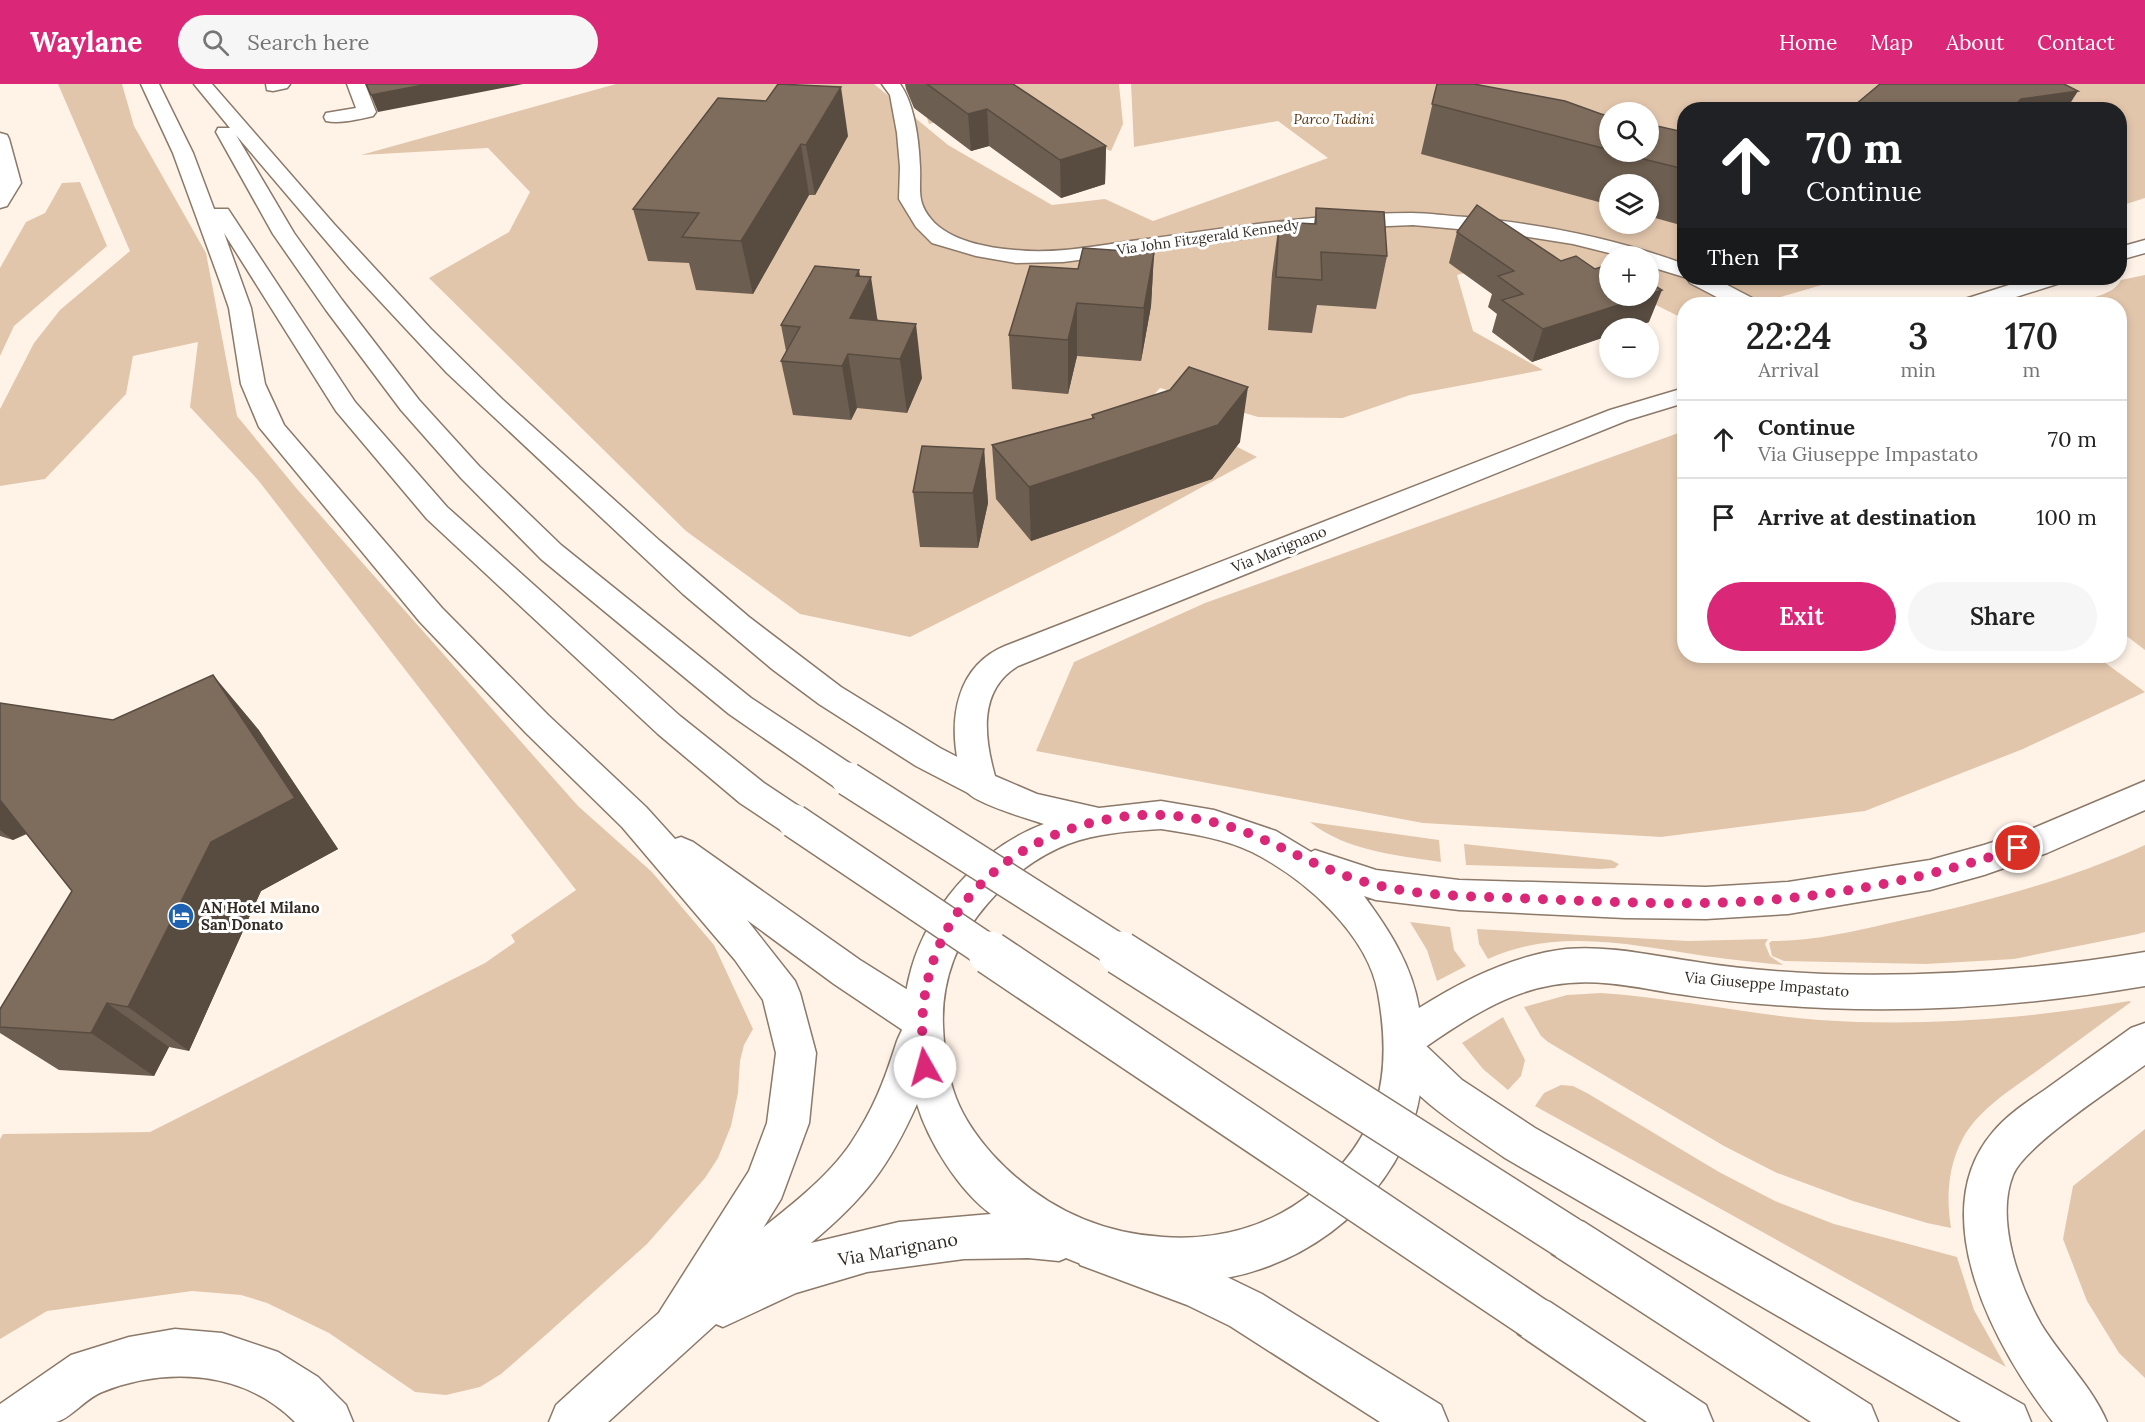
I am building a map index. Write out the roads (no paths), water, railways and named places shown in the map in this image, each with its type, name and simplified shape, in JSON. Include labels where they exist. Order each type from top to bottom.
[{"type":"main road","points":[[150,84],[183,153],[230,279],[240,308],[253,384],[272,427],[431,615],[537,724],[634,817],[748,948],[781,993],[796,1053],[788,1123],[766,1184],[676,1327]]},
{"type":"main road","points":[[197,84],[284,234],[410,405],[470,472],[560,560],[740,706],[848,779],[1854,1422]]},
{"type":"main road","points":[[203,84],[356,263],[458,369],[666,563],[743,629],[834,699],[934,762],[1020,802],[1045,811],[1102,820]]},
{"type":"main road","points":[[333,117],[367,112],[356,84]]},
{"type":"main road","name":"Via John Fitzgerald Kennedy","points":[[891,84],[899,95],[906,133],[910,167],[909,199],[923,223],[940,238],[976,250],[1016,257],[1063,256],[1316,223],[1413,219],[1503,227],[1574,238],[1605,246]]},
{"type":"main road","points":[[0,139],[11,183],[0,202]]},
{"type":"main road","points":[[183,153],[293,329],[345,406],[438,513],[669,725],[752,793],[1689,1422]]},
{"type":"main road","points":[[2127,252],[2145,246]]},
{"type":"main road","points":[[1659,262],[1677,268]]},
{"type":"main road","points":[[1711,285],[1733,297]]},
{"type":"main road","points":[[1994,297],[2031,285]]},
{"type":"main road","name":"Via Marignano","points":[[980,784],[969,741],[971,711],[988,673],[1006,658],[1619,415],[1677,397]]},
{"type":"main road","points":[[1424,1422],[1246,1310],[1198,1286],[1061,1235],[1030,1218],[1001,1196],[973,1167],[942,1119],[929,1085],[922,1050],[921,1020],[924,990],[937,947],[948,925],[969,896],[998,868],[1020,852],[1055,834],[1102,820],[1147,815],[1203,820],[1255,836],[1327,870],[1376,885],[1459,895],[1625,903],[1706,903],[1788,898],[1930,875],[1984,860],[2035,843],[2145,795]]},
{"type":"main road","points":[[634,817],[847,972],[921,1020]]},
{"type":"main road","points":[[1096,1249],[1148,1259],[1196,1260],[1252,1249],[1307,1224],[1345,1194],[1378,1152],[1399,1101],[1406,1046],[1400,998],[1378,944],[1343,897],[1313,870],[1290,854]]},
{"type":"main road","name":"Via Giuseppe Impastato","points":[[1406,1046],[1436,1018],[1494,986],[1537,971],[1568,966],[1615,967],[1765,987],[1870,992],[1972,991],[2023,987],[2076,982],[2145,969]]},
{"type":"main road","name":"Via Marignano","points":[[573,1422],[676,1327],[822,1206],[864,1161],[897,1104],[909,1071],[921,1020]]},
{"type":"main road","points":[[2083,1422],[2046,1374],[2002,1293],[1988,1251],[1987,1191],[1991,1174],[1998,1160],[2015,1138],[2145,1041]]},
{"type":"main road","points":[[1406,1046],[1448,1094],[1505,1134],[2007,1422]]},
{"type":"main road","name":"Via Marignano","points":[[676,1327],[806,1267],[863,1251],[984,1235],[1033,1236],[1064,1240],[1096,1249]]},
{"type":"main road","points":[[15,1422],[88,1372],[129,1360],[175,1352],[222,1356],[261,1369],[301,1394],[329,1422]]},
{"type":"place","name":"AN Hotel Milano San Donato","points":[[181,916]]},
{"type":"park label","name":"Parco Tadini","points":[[1334,119]]}]
